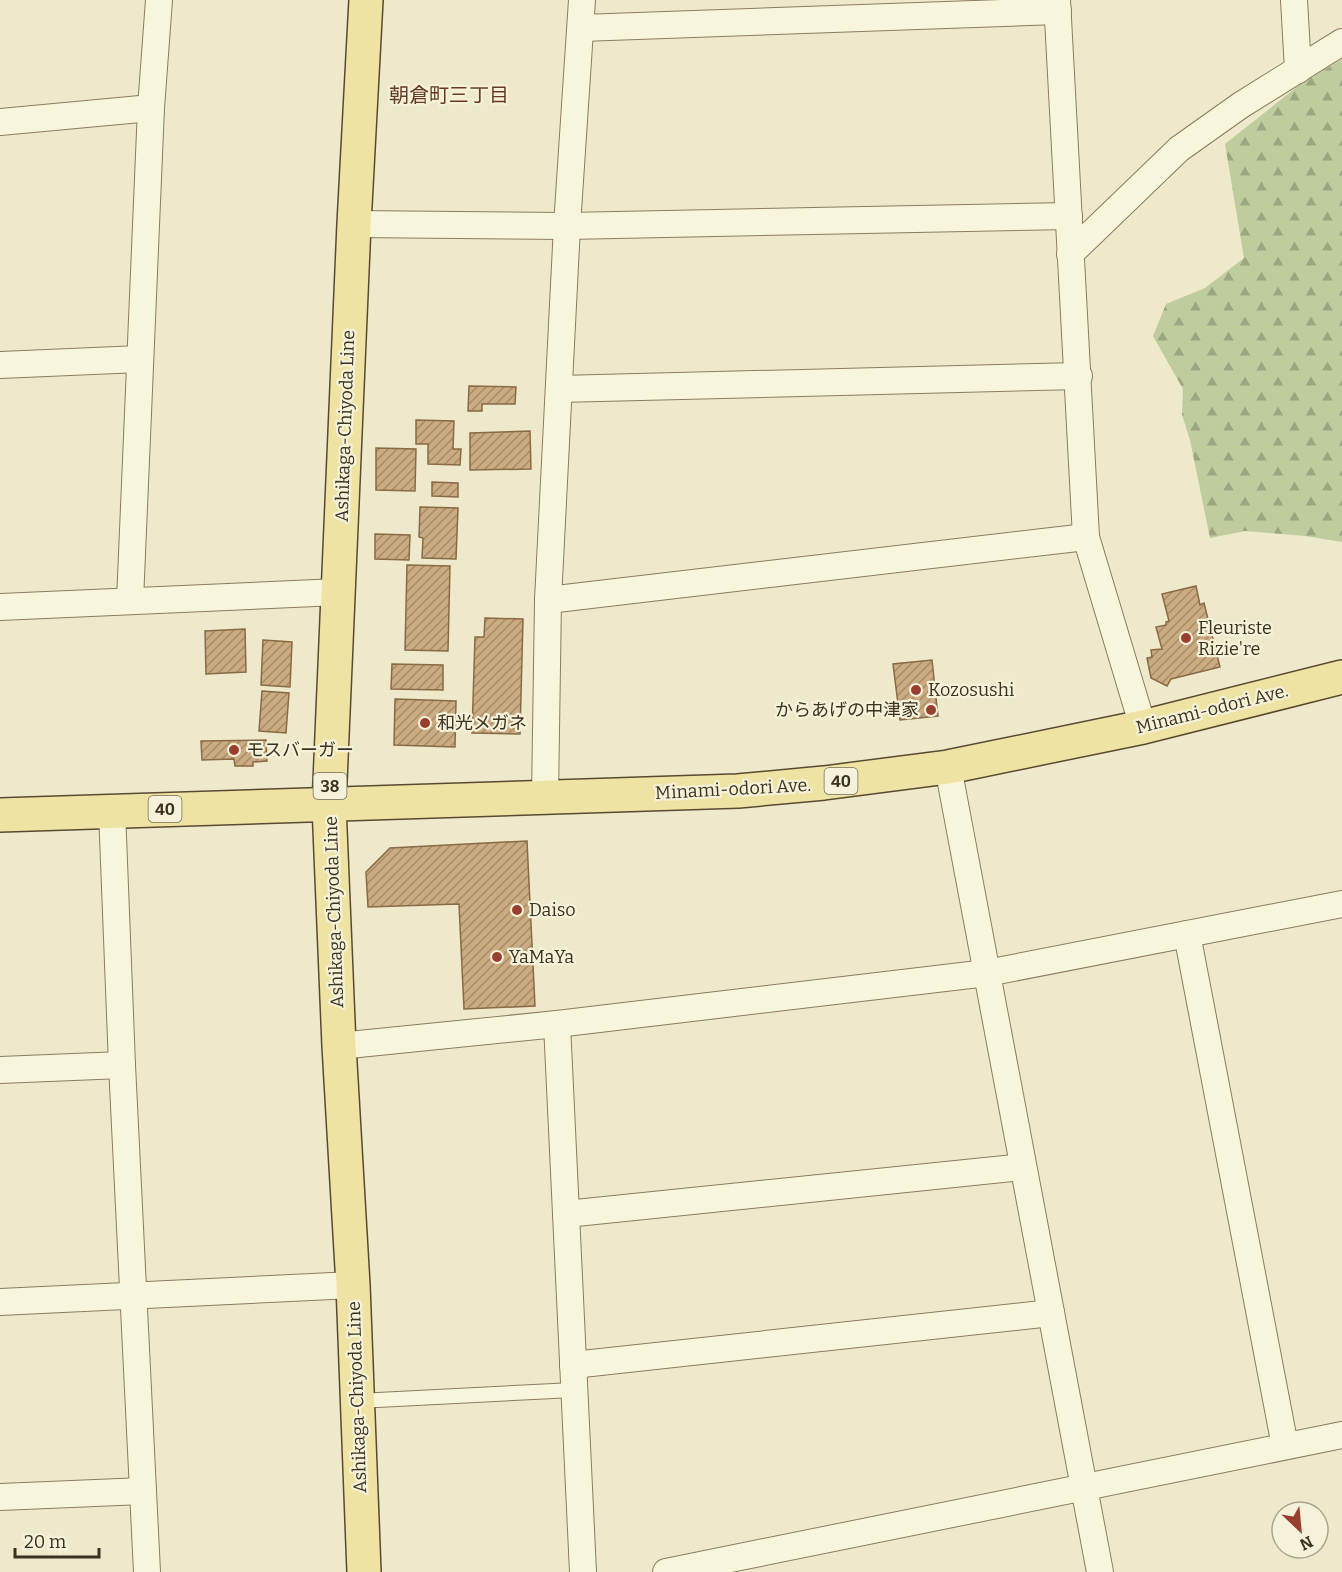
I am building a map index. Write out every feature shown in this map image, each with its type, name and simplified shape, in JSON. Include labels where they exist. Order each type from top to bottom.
[{"type":"main road","name":"Ashikaga-Chiyoda Line","points":[[364,1572],[353,1285],[339,1046],[329,805],[366,0]]},
{"type":"main road","name":"Minami-odori Ave.","points":[[329,805],[738,791],[824,783],[948,767],[1143,727],[1342,677]]},
{"type":"main road","name":"40","points":[[0,814],[329,805]]},
{"type":"street","points":[[130,601],[151,108],[159,0]]},
{"type":"street","points":[[544,797],[548,600],[567,226],[582,0]]},
{"type":"street","points":[[1294,0],[1298,70]]},
{"type":"street","points":[[581,28],[1058,6],[1086,537],[1143,727]]},
{"type":"street","points":[[1071,254],[1179,149],[1240,105],[1342,42]]},
{"type":"street","points":[[0,122],[151,108]]},
{"type":"street","points":[[354,224],[567,226],[1070,216]]},
{"type":"street","points":[[0,365],[140,360]]},
{"type":"street","points":[[559,389],[1079,376]]},
{"type":"street","points":[[548,600],[1086,537]]},
{"type":"street","points":[[0,607],[338,592]]},
{"type":"street","points":[[948,767],[1100,1572]]},
{"type":"street","points":[[112,811],[147,1572]]},
{"type":"street","points":[[339,1046],[557,1024],[987,973],[1342,904]]},
{"type":"street","points":[[1187,934],[1285,1446]]},
{"type":"street","points":[[557,1024],[583,1572]]},
{"type":"street","points":[[0,1070],[122,1065]]},
{"type":"street","points":[[566,1214],[1023,1167]]},
{"type":"street","points":[[0,1302],[353,1285]]},
{"type":"street","points":[[574,1378],[1051,1313]]},
{"type":"street","points":[[666,1572],[1342,1435]]},
{"type":"street","points":[[0,1497],[143,1491]]},
{"type":"lane","points":[[358,1401],[574,1378]]},
{"type":"green space","points":[[1342,59],[1342,542],[1245,531],[1210,538],[1190,440],[1182,415],[1183,389],[1153,336],[1166,304],[1205,288],[1244,258],[1225,144],[1298,86]]},
{"type":"building","points":[[469,386],[516,387],[515,404],[482,404],[482,411],[468,411]]},
{"type":"building","points":[[416,420],[454,421],[453,449],[461,449],[460,465],[428,464],[428,444],[416,444]]},
{"type":"building","points":[[530,431],[531,469],[470,470],[470,433]]},
{"type":"building","points":[[376,448],[416,449],[415,491],[376,490]]},
{"type":"building","points":[[432,482],[458,483],[458,497],[432,496]]},
{"type":"building","points":[[420,507],[458,508],[456,559],[422,558],[423,538],[419,537]]},
{"type":"building","points":[[375,534],[410,535],[409,560],[375,559]]},
{"type":"building","points":[[407,565],[450,566],[448,651],[405,650]]},
{"type":"building","name":"Fleuriste Rizie're","points":[[1196,586],[1200,605],[1204,603],[1220,667],[1171,679],[1167,686],[1151,678],[1147,658],[1152,657],[1151,650],[1162,649],[1156,627],[1166,625],[1169,621],[1162,594]]},
{"type":"building","points":[[485,618],[523,619],[520,734],[472,733],[475,637],[484,637]]},
{"type":"building","points":[[245,629],[246,672],[206,674],[205,631]]},
{"type":"building","points":[[263,640],[292,642],[290,687],[261,685]]},
{"type":"building","name":"Kozosushi","points":[[932,660],[938,716],[900,720],[893,664]]},
{"type":"building","points":[[392,664],[443,665],[443,690],[391,689]]},
{"type":"building","points":[[262,691],[289,693],[286,733],[259,731]]},
{"type":"building","name":"和光メガネ","points":[[395,699],[456,701],[455,747],[394,745]]},
{"type":"building","name":"モスバーガー","points":[[266,740],[267,761],[253,762],[253,766],[235,766],[234,759],[202,760],[201,741]]},
{"type":"building","name":"YaMaYa","points":[[527,841],[535,1006],[464,1009],[459,904],[368,907],[366,872],[390,848]]},
{"type":"place","name":"Fleuriste Rizie're","points":[[1186,638]]},
{"type":"place","name":"Kozosushi","points":[[916,690]]},
{"type":"place","name":"からあげの中津家","points":[[931,710]]},
{"type":"place","name":"和光メガネ","points":[[425,723]]},
{"type":"place","name":"モスバーガー","points":[[234,750]]},
{"type":"place","name":"Daiso","points":[[517,910]]},
{"type":"place","name":"YaMaYa","points":[[497,957]]},
{"type":"district","name":"朝倉町三丁目","points":[[449,95]]}]
